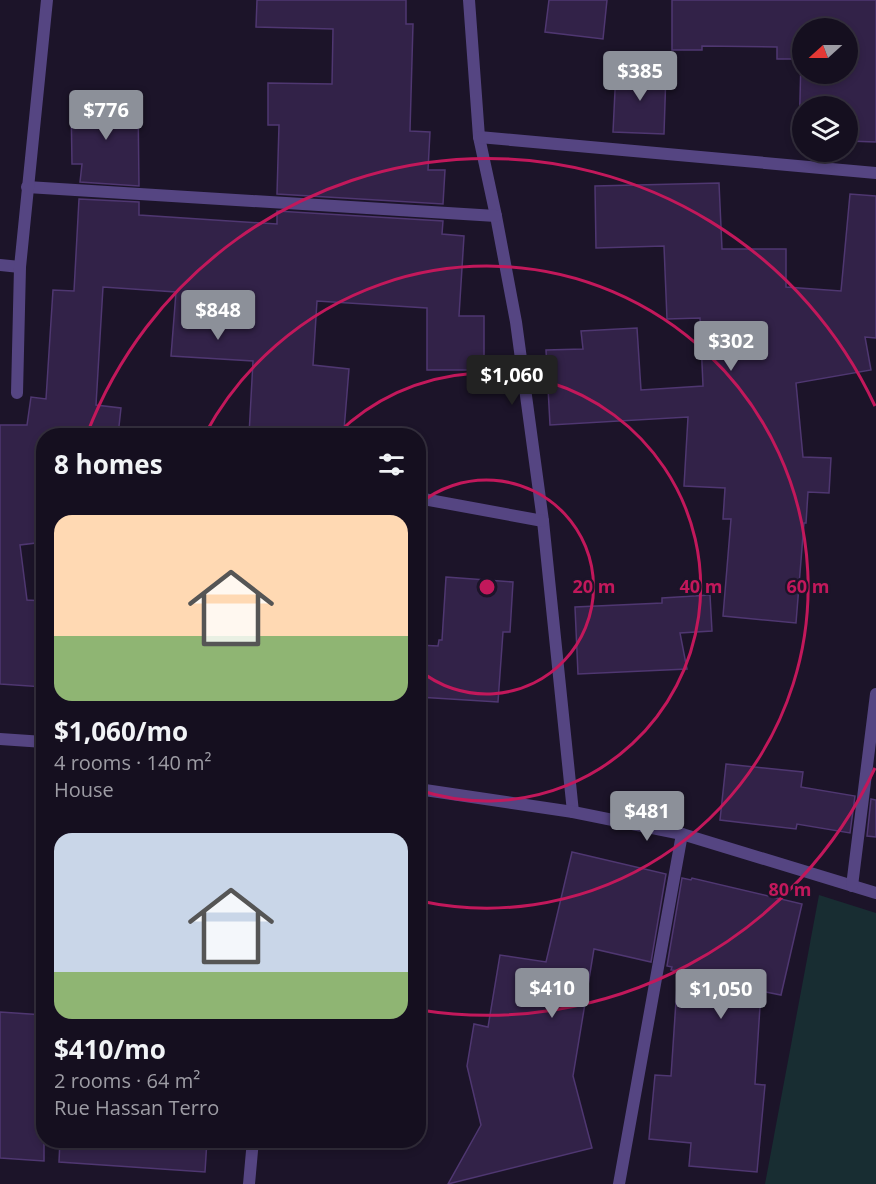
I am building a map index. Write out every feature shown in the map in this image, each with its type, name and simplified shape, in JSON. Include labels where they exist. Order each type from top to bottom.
[{"type":"street","points":[[17,393],[20,267],[47,0]]},
{"type":"street","points":[[469,0],[479,137],[516,322],[543,521],[573,812]]},
{"type":"street","points":[[479,137],[876,173]]},
{"type":"street","points":[[27,187],[496,216]]},
{"type":"street","points":[[0,265],[20,267]]},
{"type":"street","points":[[426,499],[543,521]]},
{"type":"street","points":[[852,886],[876,694]]},
{"type":"street","points":[[0,739],[36,741]]},
{"type":"street","points":[[426,790],[573,812],[682,834],[876,893]]},
{"type":"street","points":[[619,1184],[682,834]]},
{"type":"street","points":[[249,1184],[252,1148]]},
{"type":"green space","points":[[819,895],[876,913],[876,1184],[765,1184]]},
{"type":"building","points":[[257,0],[406,0],[406,24],[413,24],[410,131],[430,132],[428,170],[445,170],[443,204],[277,194],[279,125],[268,125],[268,83],[332,84],[333,29],[256,27]]},
{"type":"building","points":[[549,0],[607,0],[603,39],[545,32]]},
{"type":"building","points":[[672,0],[876,0],[876,142],[858,141],[858,96],[800,96],[800,84],[858,84],[858,18],[792,18],[792,59],[777,59],[777,47],[702,46],[702,50],[672,50]]},
{"type":"building","points":[[616,70],[666,72],[664,134],[613,132]]},
{"type":"building","points":[[138,100],[139,186],[80,182],[82,164],[72,164],[71,101]]},
{"type":"building","points":[[719,183],[722,249],[786,249],[786,287],[841,291],[850,194],[876,196],[876,338],[865,337],[871,370],[796,383],[803,457],[831,458],[829,493],[808,492],[796,623],[723,616],[731,519],[723,519],[725,488],[684,486],[688,417],[550,425],[546,350],[583,349],[581,331],[637,328],[641,390],[703,386],[700,318],[667,319],[664,246],[596,248],[595,186]]},
{"type":"building","points":[[79,199],[139,202],[139,215],[277,224],[277,211],[443,221],[442,234],[464,236],[459,316],[484,316],[484,370],[427,370],[427,308],[317,301],[313,365],[349,369],[344,428],[249,428],[253,361],[171,356],[176,292],[103,287],[96,405],[121,408],[119,428],[36,428],[36,543],[20,545],[27,600],[36,601],[36,686],[0,684],[0,425],[27,425],[31,397],[46,399],[53,290],[74,291]]},
{"type":"building","points":[[446,577],[513,582],[510,632],[503,632],[498,702],[426,698],[426,645],[438,646],[439,640],[442,640]]},
{"type":"building","points":[[710,595],[712,631],[680,633],[687,669],[578,674],[575,607],[662,603],[662,598]]},
{"type":"building","points":[[726,764],[803,772],[801,787],[855,796],[850,833],[797,824],[796,829],[720,820]]},
{"type":"building","points":[[871,799],[876,800],[876,837],[867,836]]},
{"type":"building","points":[[572,852],[666,874],[651,962],[594,949],[573,1076],[592,1148],[448,1184],[481,1125],[467,1066],[474,1024],[488,1027],[500,955],[546,962]]},
{"type":"building","points":[[682,878],[691,880],[692,878],[802,904],[781,995],[761,991],[755,1084],[765,1085],[757,1172],[689,1166],[691,1143],[649,1139],[655,1075],[671,1076],[678,971],[671,970],[672,967],[667,966]]},
{"type":"building","points":[[0,1012],[36,1014],[36,1148],[44,1148],[44,1161],[0,1158]]},
{"type":"building","points":[[60,1148],[206,1148],[205,1172],[59,1162]]}]
